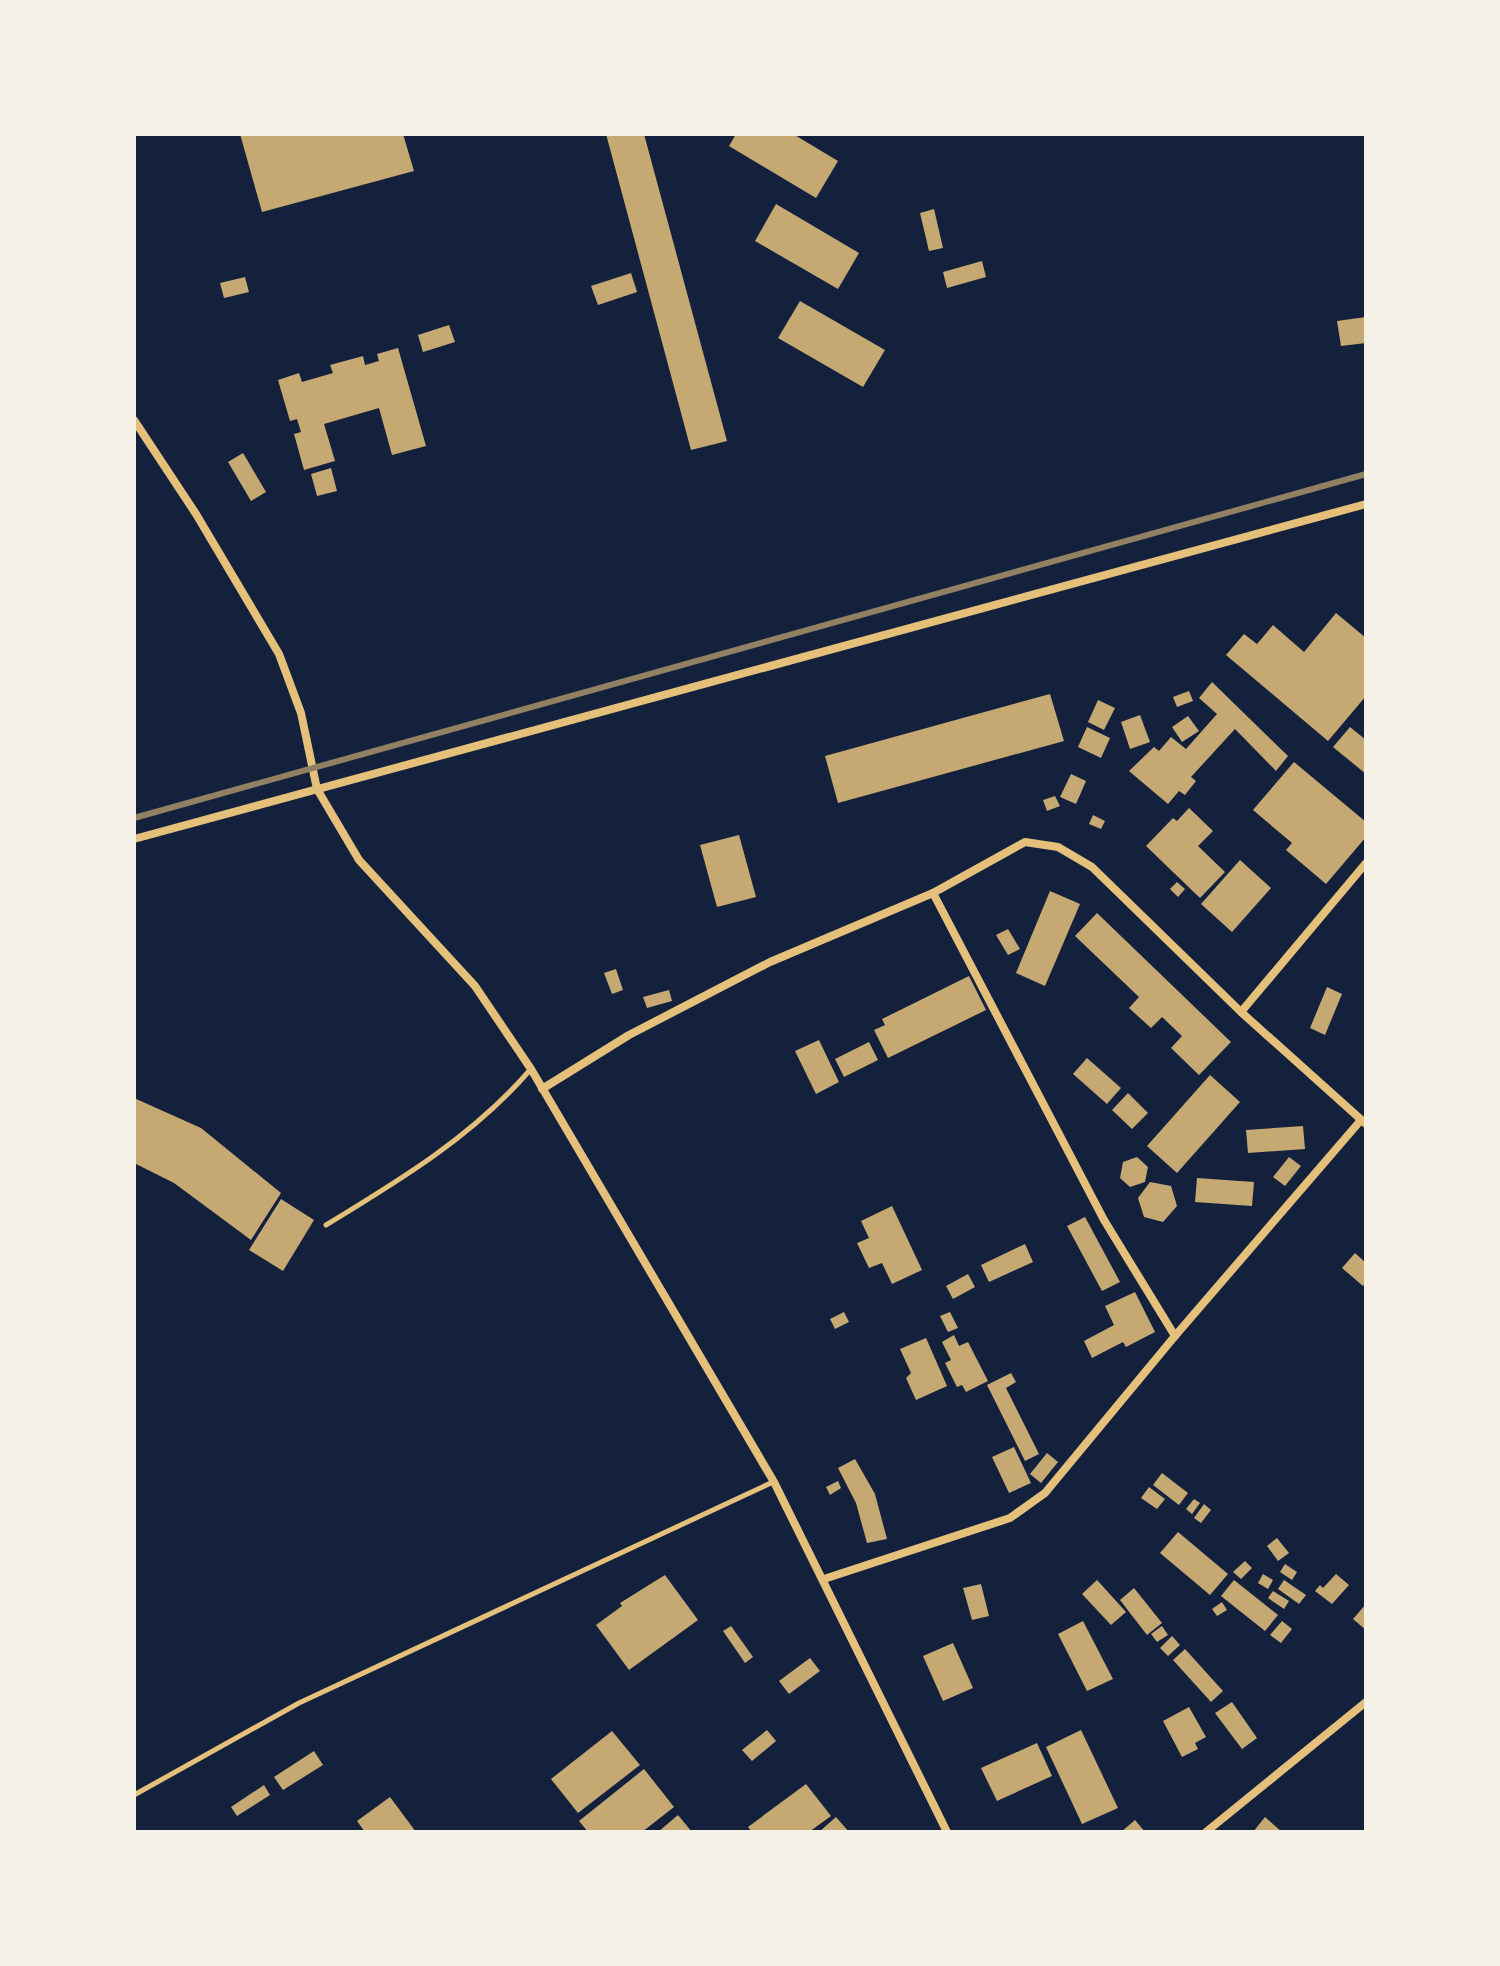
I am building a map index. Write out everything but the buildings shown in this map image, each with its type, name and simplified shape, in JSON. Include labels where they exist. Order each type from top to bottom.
[{"type":"street","points":[[134,420],[203,526],[279,654],[301,713],[317,789],[359,860],[475,986],[531,1069],[774,1482],[947,1832]]},
{"type":"street","points":[[134,839],[1366,504]]},
{"type":"street","points":[[542,1089],[629,1035],[770,962],[933,893],[1025,842],[1058,847],[1092,867],[1241,1012],[1363,1122],[1175,1336],[1045,1493],[1010,1518],[824,1579]]},
{"type":"street","points":[[1241,1012],[1366,863]]},
{"type":"street","points":[[933,893],[1104,1220],[1175,1336]]},
{"type":"street","points":[[1206,1832],[1366,1702]]},
{"type":"lane","points":[[326,1225],[425,1164],[500,1105],[531,1069]]},
{"type":"lane","points":[[134,1795],[299,1703],[774,1482]]},
{"type":"railway","points":[[134,818],[1366,474]]}]
